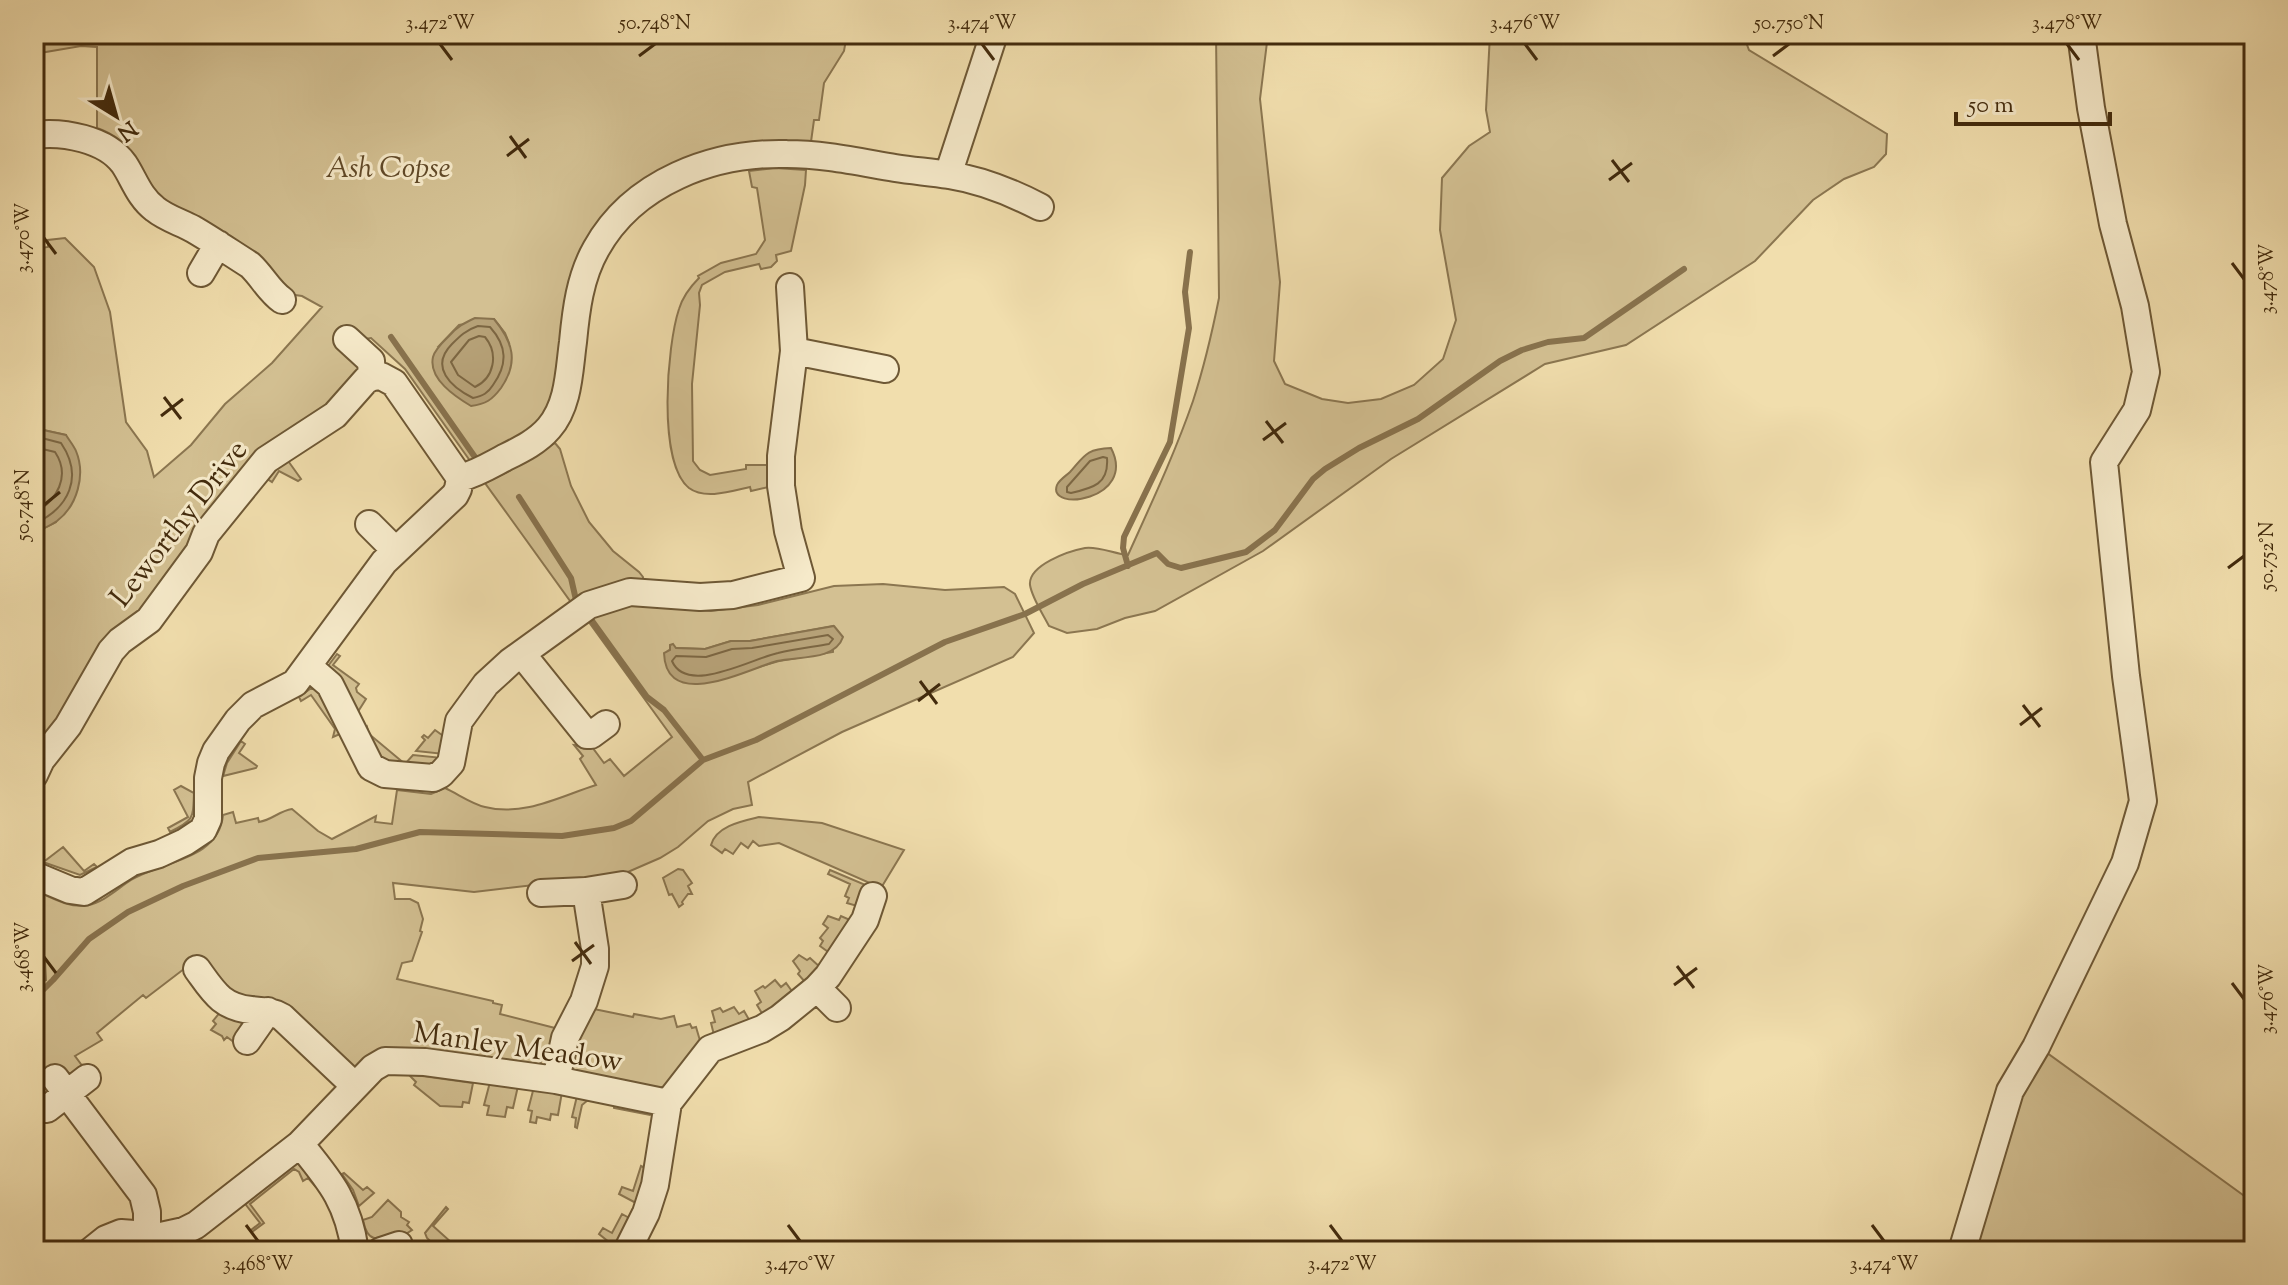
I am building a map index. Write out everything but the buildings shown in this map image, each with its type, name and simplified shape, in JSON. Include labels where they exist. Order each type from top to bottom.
[{"type":"street","points":[[948,175],[994,34]]},
{"type":"street","points":[[1962,1251],[2010,1091],[2036,1047],[2125,863],[2143,801],[2126,676],[2104,462],[2137,410],[2146,372],[2135,306],[2113,224],[2091,108],[2081,34]]},
{"type":"street","points":[[34,135],[56,135],[101,144],[123,163],[144,199],[154,208],[250,265],[272,293],[282,300]]},
{"type":"street","points":[[460,478],[526,447],[548,429],[559,413],[568,385],[583,277],[594,251],[608,228],[631,206],[671,178],[704,166],[760,155],[809,155],[948,175],[996,187],[1040,207]]},
{"type":"street","points":[[201,273],[218,244]]},
{"type":"street","points":[[308,666],[330,685],[371,767],[381,773],[433,778],[447,769],[453,755],[457,726],[486,684],[522,654],[597,601],[630,592],[716,596],[801,578],[788,531],[781,486],[781,456],[794,351],[790,287]]},
{"type":"street","points":[[34,875],[70,890],[84,892],[132,862],[159,854],[203,830],[208,819],[211,763],[216,751],[245,712],[295,683],[384,562],[455,495],[460,478],[394,383],[381,376],[372,377],[371,361],[347,339]]},
{"type":"street","points":[[794,351],[885,369]]},
{"type":"street","name":"Leworthy Drive","points":[[34,775],[41,760],[68,726],[111,651],[149,620],[199,552],[206,534],[266,460],[335,415],[372,377]]},
{"type":"street","points":[[369,524],[395,550]]},
{"type":"street","points":[[522,654],[566,689],[570,732],[591,735],[606,724]]},
{"type":"street","points":[[541,893],[623,885]]},
{"type":"street","points":[[556,1080],[565,1038],[584,1001],[595,966],[586,891]]},
{"type":"street","points":[[627,1251],[646,1213],[655,1185],[668,1103],[710,1049],[762,1029],[817,988],[865,920],[873,896]]},
{"type":"street","points":[[197,969],[223,1001],[282,1017],[355,1086]]},
{"type":"street","points":[[817,988],[837,1008]]},
{"type":"street","points":[[247,1041],[268,1011]]},
{"type":"street","name":"Manley Meadow","points":[[91,1251],[106,1239],[121,1233],[147,1237],[193,1227],[300,1144],[378,1063],[394,1060],[556,1080],[668,1103]]},
{"type":"street","points":[[64,1090],[143,1195],[147,1237]]},
{"type":"street","points":[[300,1144],[342,1201],[355,1251]]},
{"type":"green space","name":"Ash Copse","points":[[34,34],[847,34],[844,51],[824,83],[819,120],[814,120],[810,149],[754,148],[619,205],[557,395],[544,425],[473,465],[405,369],[371,338],[338,343],[361,366],[362,373],[201,527],[34,754],[34,533],[56,522],[66,435],[34,428],[34,249],[48,247],[48,240],[65,238],[94,267],[110,312],[126,422],[147,451],[154,477],[191,445],[225,404],[272,363],[322,307],[302,296],[281,293],[172,211],[133,165],[138,161],[130,150],[115,137],[97,128],[97,47],[81,46],[34,54]],"holes":[[[494,319],[509,343],[439,346],[459,325]]]},
{"type":"green space","points":[[1216,34],[1268,34],[1260,99],[1280,282],[1274,361],[1285,384],[1322,399],[1348,403],[1381,399],[1414,385],[1443,359],[1456,320],[1440,230],[1442,178],[1469,146],[1490,132],[1486,110],[1490,34],[1743,34],[1749,50],[1887,134],[1886,154],[1874,167],[1844,179],[1813,200],[1755,261],[1626,345],[1545,364],[1391,459],[1263,551],[1155,611],[1097,629],[1067,633],[1049,626],[1033,595],[1031,578],[1051,560],[1085,548],[1128,555],[1178,440],[1208,350],[1219,298]]},
{"type":"green space","points":[[775,168],[806,170],[791,251],[776,255],[777,261],[771,267],[761,269],[759,264],[725,272],[702,285],[692,384],[693,461],[700,470],[710,475],[746,469],[746,465],[773,465],[773,486],[719,494],[695,492],[679,474],[672,454],[669,429],[668,375],[679,309],[698,276],[721,263],[756,254],[765,240],[757,188],[752,187],[749,171]]},
{"type":"green space","points":[[555,443],[589,522],[613,551],[639,572],[643,584],[573,605],[485,483]]},
{"type":"green space","points":[[286,458],[301,479],[298,481],[279,471],[272,482],[266,478]]},
{"type":"green space","points":[[883,584],[945,590],[1004,587],[1015,594],[1034,633],[1013,657],[842,732],[748,782],[752,805],[733,809],[708,821],[678,847],[621,875],[474,892],[393,883],[395,899],[410,899],[418,903],[423,919],[412,961],[402,963],[397,979],[493,1001],[502,1005],[500,1014],[555,1028],[547,1056],[536,1067],[358,1072],[240,999],[197,959],[146,998],[143,995],[97,1033],[102,1040],[75,1056],[89,1075],[54,1089],[40,1111],[34,1103],[34,984],[46,980],[45,961],[34,939],[34,890],[67,904],[81,906],[94,903],[131,880],[200,850],[219,830],[223,815],[233,812],[236,823],[258,818],[259,822],[292,809],[332,839],[376,816],[375,822],[392,824],[397,790],[431,794],[445,788],[480,806],[500,809],[542,804],[596,785],[580,759],[583,756],[574,745],[592,747],[604,763],[610,759],[624,776],[672,737],[586,618],[601,609],[656,600],[685,609],[711,611],[758,605],[834,586]],"holes":[[[833,626],[833,652],[752,669],[670,650],[705,649],[731,641],[750,641]]]},
{"type":"green space","points":[[337,654],[340,656],[333,665],[359,684],[357,692],[366,699],[359,710],[354,711],[325,670]]},
{"type":"green space","points":[[310,689],[320,694],[340,734],[333,737],[335,729],[311,695],[301,701],[299,697]]},
{"type":"green space","points":[[367,727],[369,734],[405,764],[413,755],[443,758],[440,765],[383,764],[364,732]]},
{"type":"green space","points":[[435,730],[446,738],[444,754],[416,751],[425,740],[422,737],[428,738]]},
{"type":"green space","points":[[241,741],[245,744],[239,753],[256,768],[223,776],[227,763]]},
{"type":"green space","points":[[181,786],[194,793],[192,814],[188,821],[170,832],[168,828],[188,817],[174,790]]},
{"type":"green space","points":[[759,817],[822,823],[904,850],[881,888],[779,843],[759,846],[753,841],[748,848],[741,843],[733,854],[725,849],[722,853],[711,845],[724,829]]},
{"type":"green space","points":[[63,847],[84,871],[94,864],[97,867],[80,875],[40,861]]},
{"type":"green space","points":[[678,869],[683,870],[692,883],[688,886],[692,894],[688,894],[679,907],[672,894],[669,895],[663,878]]},
{"type":"green space","points":[[830,870],[875,889],[857,906],[847,903],[849,898],[845,896],[850,884],[828,874]]},
{"type":"green space","points":[[828,916],[850,920],[831,954],[820,946],[823,941],[820,938],[828,928],[823,924]]},
{"type":"green space","points":[[799,955],[807,960],[810,958],[821,968],[805,982],[793,961]]},
{"type":"green space","points":[[775,980],[781,987],[786,983],[794,994],[763,1015],[757,1005],[761,1002],[755,991]]},
{"type":"green space","points":[[734,1007],[739,1014],[744,1011],[751,1023],[714,1035],[712,1011],[720,1008],[723,1012]]},
{"type":"green space","points":[[589,1008],[633,1017],[634,1014],[661,1019],[674,1016],[677,1027],[690,1024],[692,1028],[696,1027],[701,1044],[663,1091],[576,1073],[572,1066],[572,1049]]},
{"type":"green space","points":[[230,1010],[246,1023],[235,1043],[227,1037],[224,1040],[211,1030],[216,1024],[213,1021],[221,1011]]},
{"type":"green space","points":[[2028,1039],[2254,1203],[2254,1251],[1953,1251]]},
{"type":"green space","points":[[408,1074],[473,1083],[469,1103],[463,1102],[462,1107],[440,1106],[414,1085],[416,1082]]},
{"type":"green space","points":[[490,1082],[518,1086],[513,1108],[507,1107],[505,1117],[487,1115],[489,1106],[484,1105]]},
{"type":"green space","points":[[534,1087],[562,1092],[558,1115],[551,1114],[550,1120],[537,1117],[536,1123],[530,1122],[532,1111],[528,1110]]},
{"type":"green space","points":[[577,1096],[653,1113],[614,1108],[614,1105],[588,1100],[582,1105],[577,1128],[576,1118],[572,1117]]},
{"type":"green space","points":[[295,1162],[303,1164],[317,1185],[308,1178],[303,1181],[294,1169],[250,1204],[264,1223],[252,1232],[260,1223],[246,1205],[246,1197]]},
{"type":"green space","points":[[641,1166],[649,1170],[636,1203],[619,1194],[622,1187],[633,1191]]},
{"type":"green space","points":[[342,1174],[363,1190],[367,1187],[374,1193],[359,1206]]},
{"type":"green space","points":[[388,1200],[409,1222],[407,1225],[412,1230],[401,1237],[397,1232],[379,1238],[371,1237],[363,1220],[372,1217]]},
{"type":"green space","points":[[446,1207],[448,1209],[433,1226],[452,1243],[446,1249],[439,1250],[425,1233]]},
{"type":"green space","points":[[622,1214],[631,1219],[620,1247],[599,1234],[603,1228],[612,1233]]},
{"type":"green space","points":[[341,1240],[345,1251],[302,1250],[302,1249]]},
{"type":"water","points":[[475,318],[494,319],[506,336],[512,361],[507,379],[498,392],[485,403],[471,406],[439,380],[433,357],[458,328]]},
{"type":"water","points":[[34,428],[66,435],[79,460],[80,480],[74,499],[64,515],[34,533]]},
{"type":"water","points":[[1111,448],[1116,466],[1112,480],[1103,490],[1076,499],[1057,494],[1058,483],[1083,457],[1096,450]]},
{"type":"water","points":[[834,626],[843,637],[839,645],[824,654],[777,661],[710,682],[693,684],[678,681],[668,671],[664,653],[673,644],[676,648],[705,649],[731,641],[750,641]]},
{"type":"waterway","points":[[1128,566],[1123,548],[1124,537],[1170,442],[1189,328],[1185,292],[1190,252]]},
{"type":"waterway","points":[[34,995],[53,980],[89,939],[128,912],[183,886],[258,858],[356,849],[420,832],[562,836],[614,828],[631,821],[703,760],[756,740],[945,642],[1025,614],[1083,584],[1157,553],[1168,564],[1181,568],[1246,552],[1275,530],[1313,479],[1325,469],[1418,419],[1500,361],[1548,342],[1584,338],[1684,269]]},
{"type":"waterway","points":[[34,341],[38,329],[36,318]]},
{"type":"waterway","points":[[391,337],[477,460]]},
{"type":"waterway","points":[[519,497],[571,578],[576,600]]},
{"type":"waterway","points":[[590,618],[647,697],[664,710],[703,760]]}]
